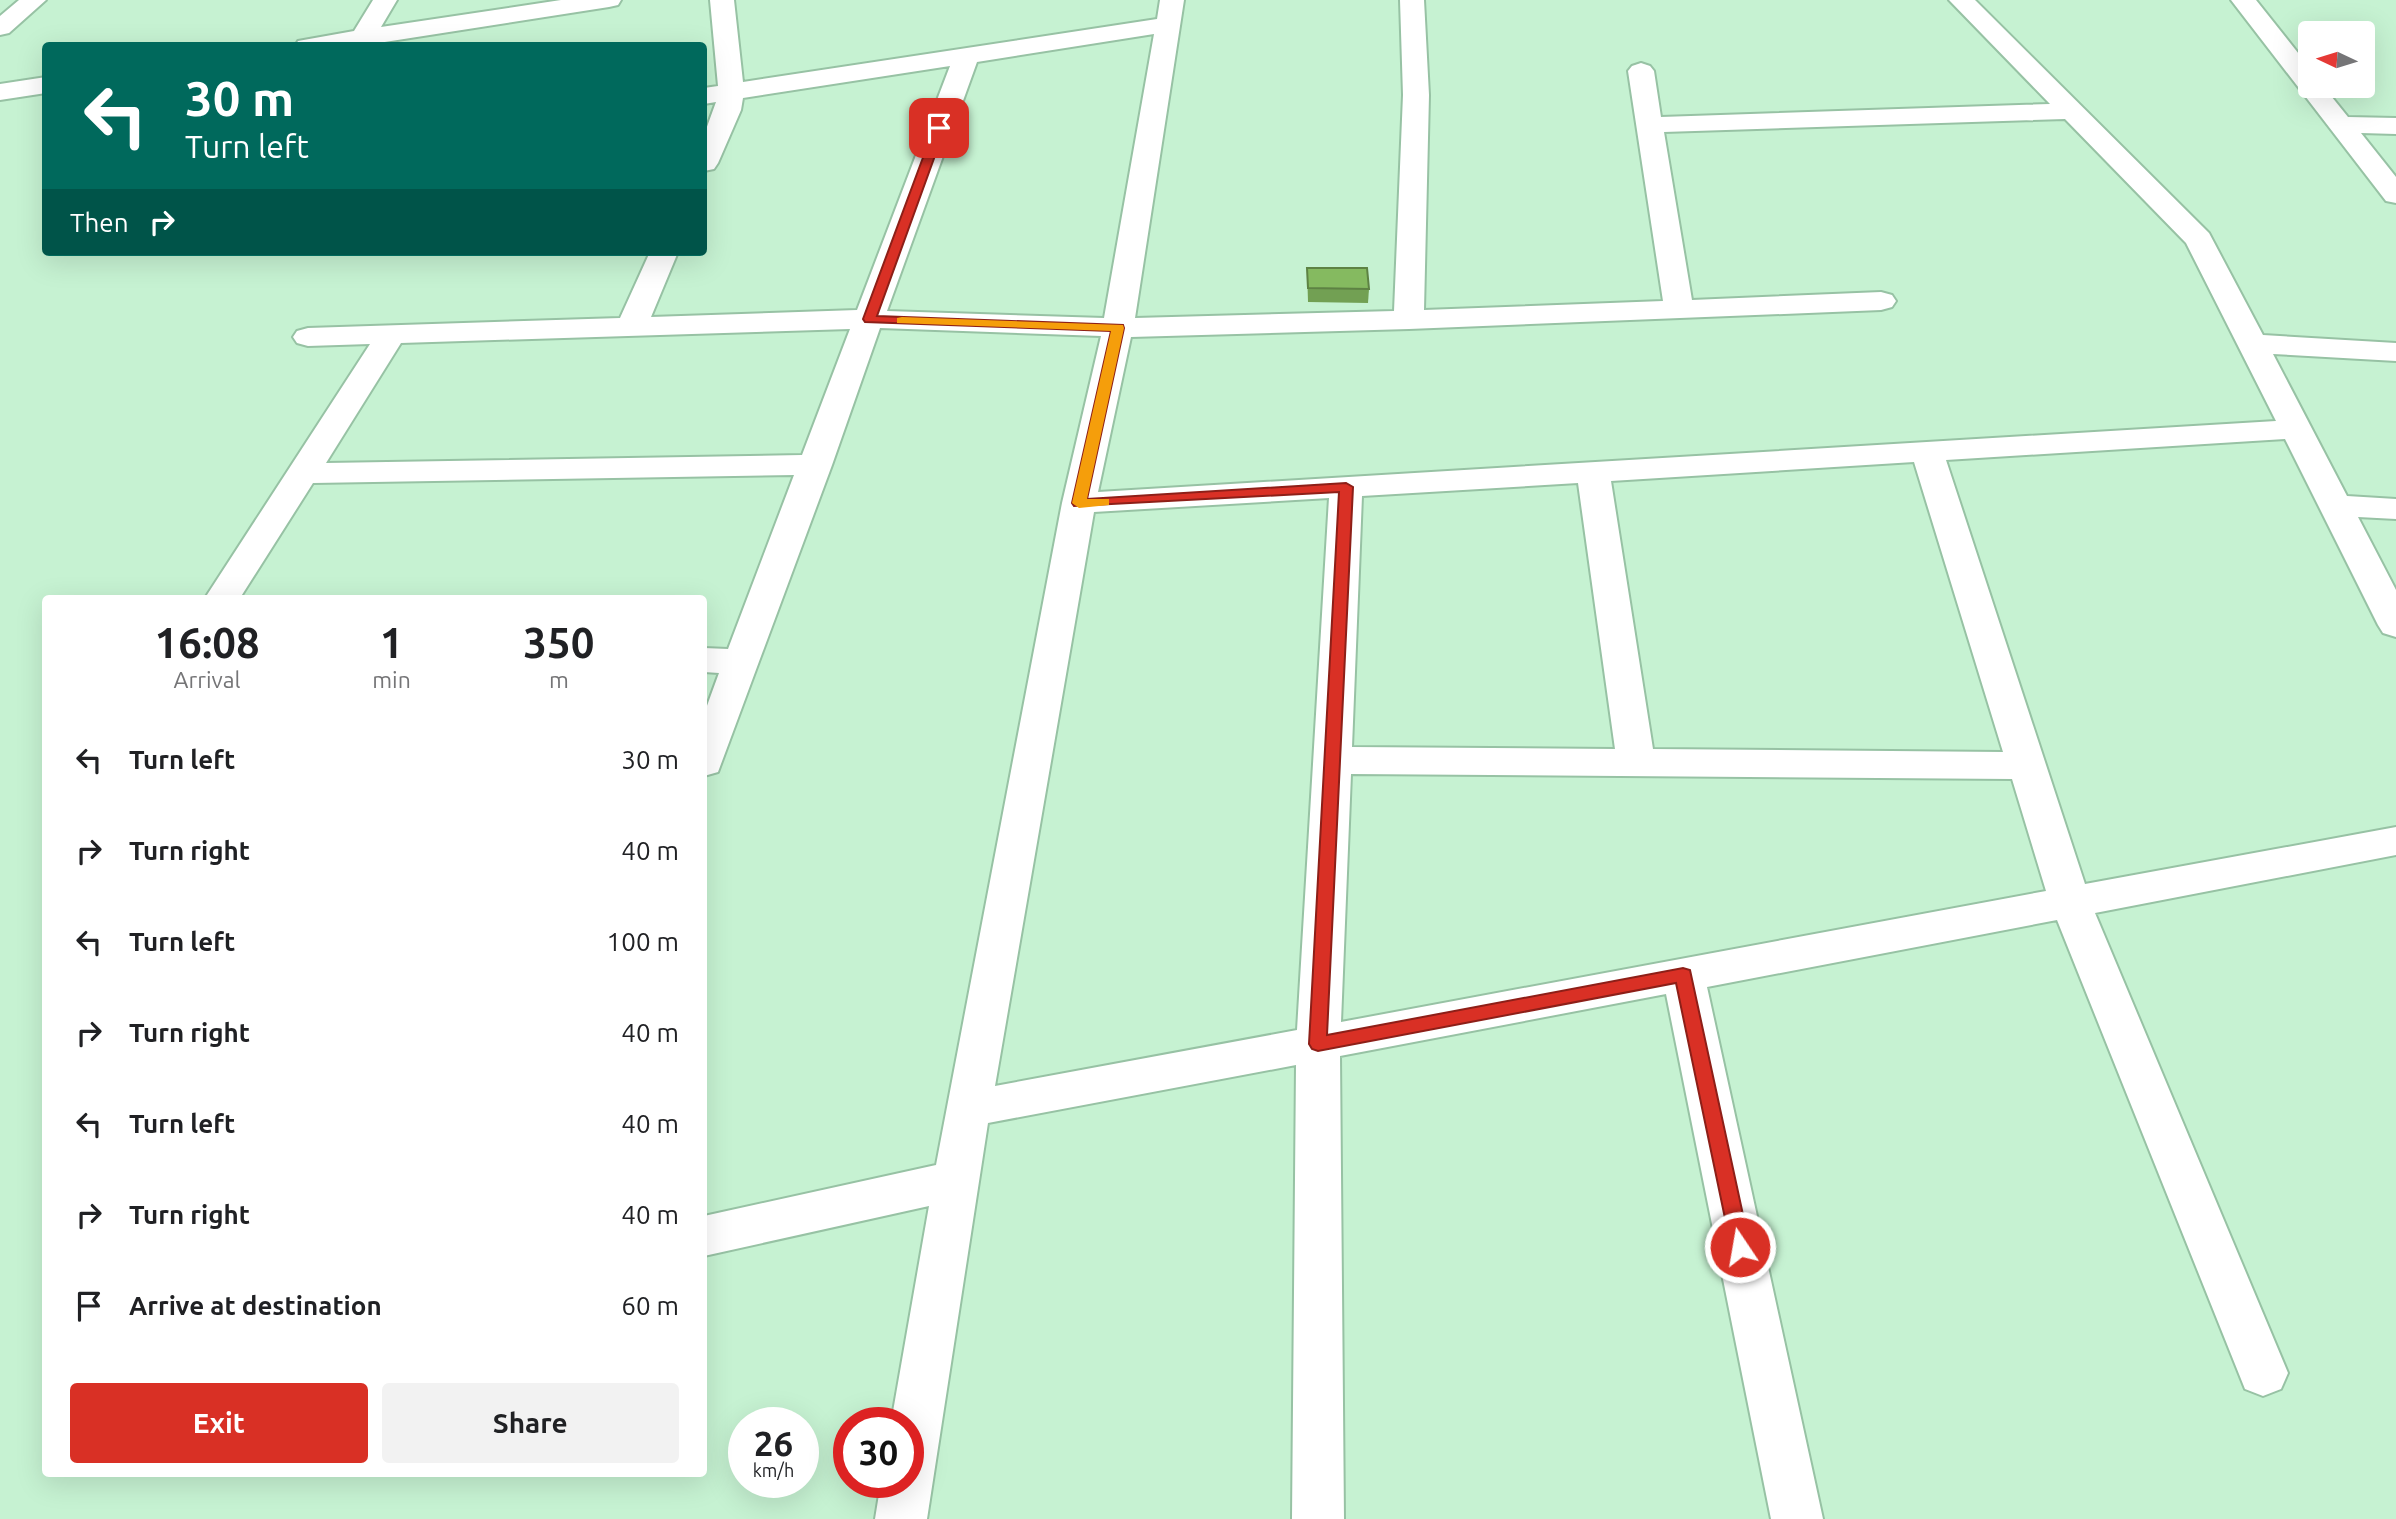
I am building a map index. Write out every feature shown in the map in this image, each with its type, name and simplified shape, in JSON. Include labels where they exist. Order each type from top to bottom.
[{"type":"street","points":[[0,28],[34,0]]},
{"type":"street","points":[[363,37],[385,0]]},
{"type":"street","points":[[332,42],[609,0]]},
{"type":"street","points":[[707,156],[727,110],[731,91],[722,0]]},
{"type":"street","points":[[1409,320],[1416,95],[1412,0]]},
{"type":"street","points":[[1961,0],[2199,239],[2396,625]]},
{"type":"street","points":[[2243,0],[2298,70]]},
{"type":"street","points":[[707,95],[965,56],[1170,13],[1118,328],[1079,503],[968,1109],[919,1407]]},
{"type":"street","points":[[707,756],[965,56]]},
{"type":"street","points":[[1641,71],[1679,309]]},
{"type":"street","points":[[0,92],[42,86]]},
{"type":"street","points":[[2320,98],[2396,195]]},
{"type":"street","points":[[1650,125],[2071,111]]},
{"type":"street","points":[[2341,124],[2396,126]]},
{"type":"street","points":[[631,327],[662,256]]},
{"type":"street","points":[[308,337],[870,319],[1118,328],[1409,320],[1881,301]]},
{"type":"street","points":[[225,595],[392,334]]},
{"type":"street","points":[[2253,344],[2396,352]]},
{"type":"street","points":[[1079,503],[2296,429]]},
{"type":"street","points":[[1927,452],[2070,902],[2263,1373]]},
{"type":"street","points":[[302,473],[816,465]]},
{"type":"street","points":[[1593,472],[1636,763]]},
{"type":"street","points":[[1318,1519],[1318,1044],[1346,487]]},
{"type":"street","points":[[2336,506],[2396,509]]},
{"type":"street","points":[[707,660],[742,661]]},
{"type":"street","points":[[1332,760],[2027,766]]},
{"type":"street","points":[[968,1109],[2396,841]]},
{"type":"street","points":[[1683,974],[1797,1519]]},
{"type":"street","points":[[707,1235],[956,1180]]},
{"type":"street","points":[[901,1519],[904,1498]]},
{"type":"building","points":[[1307,268],[1367,268],[1369,289],[1308,288]]},
{"type":"slow traffic","points":[[902,320],[1118,328],[1079,503],[1104,502]]},
{"type":"route","points":[[939,128],[870,319],[1118,328],[1079,503],[1346,487],[1318,1044],[1683,974],[1740,1247]]}]
